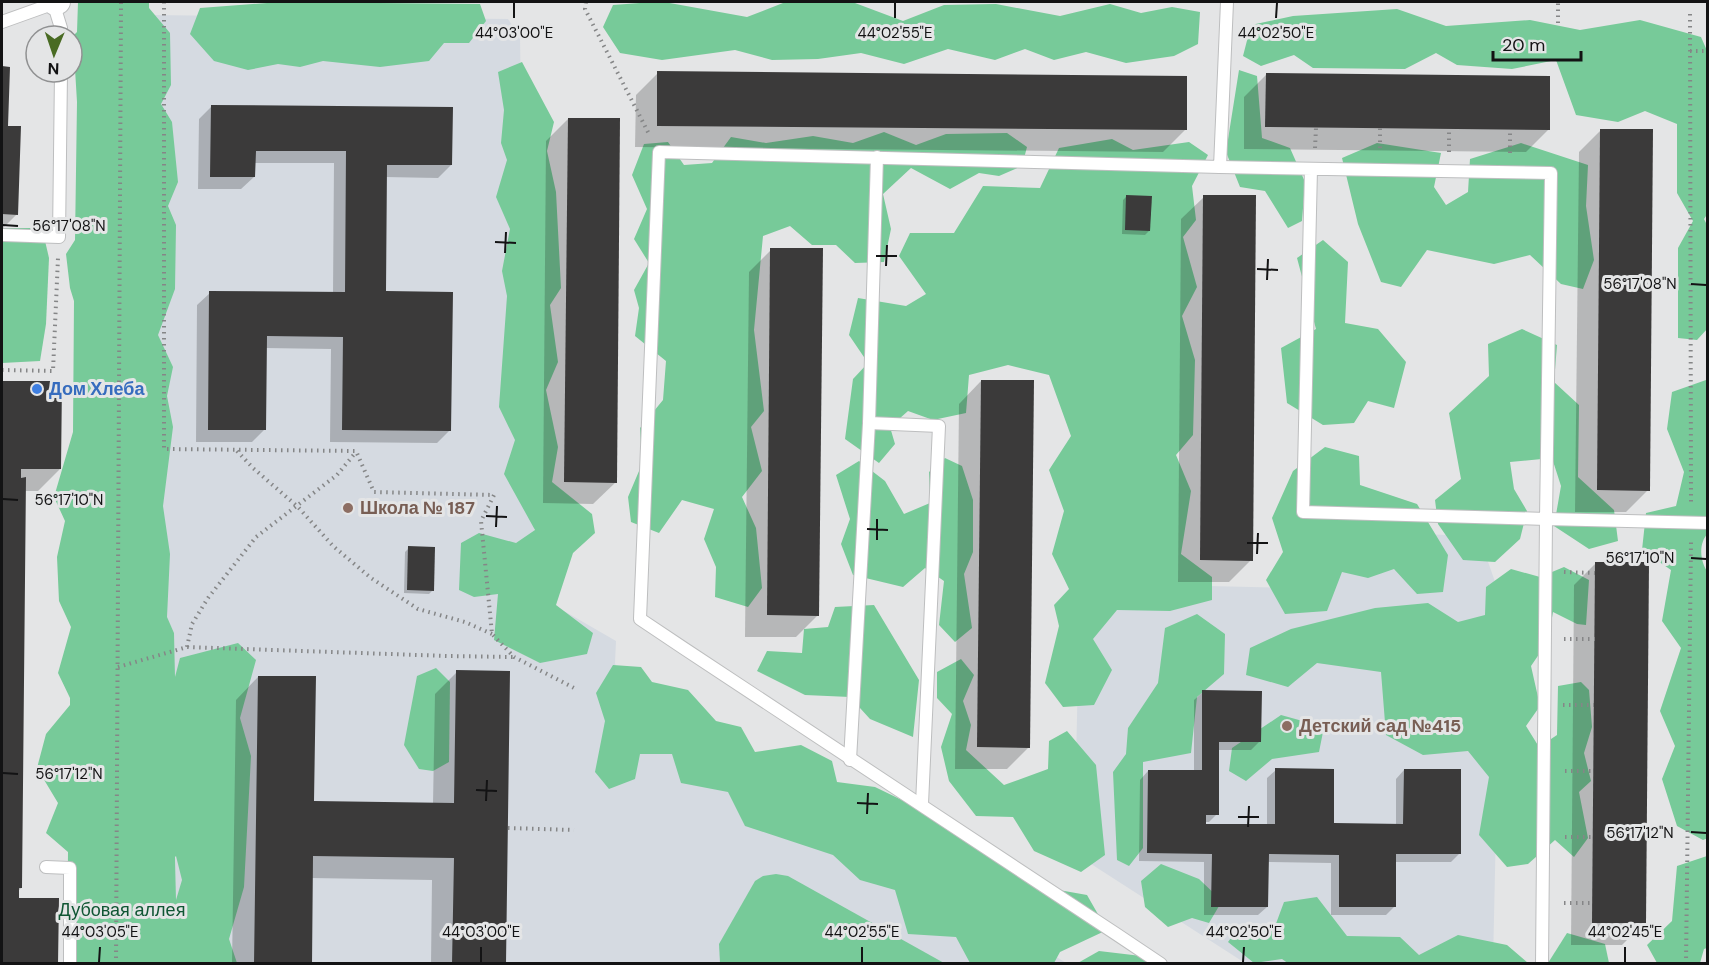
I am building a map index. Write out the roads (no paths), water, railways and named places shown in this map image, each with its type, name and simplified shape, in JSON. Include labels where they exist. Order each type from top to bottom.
[{"type":"lane","points":[[2,22],[55,2],[60,24]]},
{"type":"lane","points":[[1220,167],[1227,2]]},
{"type":"lane","points":[[2,235],[59,237],[61,84]]},
{"type":"lane","points":[[1161,963],[639,619],[659,152],[1551,173],[1542,963]]},
{"type":"lane","points":[[850,760],[869,423],[877,157]]},
{"type":"lane","points":[[1311,169],[1304,512],[1707,523]]},
{"type":"lane","points":[[869,423],[939,426],[922,804]]},
{"type":"lane","points":[[46,867],[70,868],[70,963]]},
{"type":"place","name":"Дом Хлеба","points":[[37,389]]},
{"type":"place","name":"Школа № 187","points":[[348,508]]},
{"type":"place","name":"Детский сад №415","points":[[1287,726]]},
{"type":"park label","name":"Дубовая аллея","points":[[122,910]]}]
